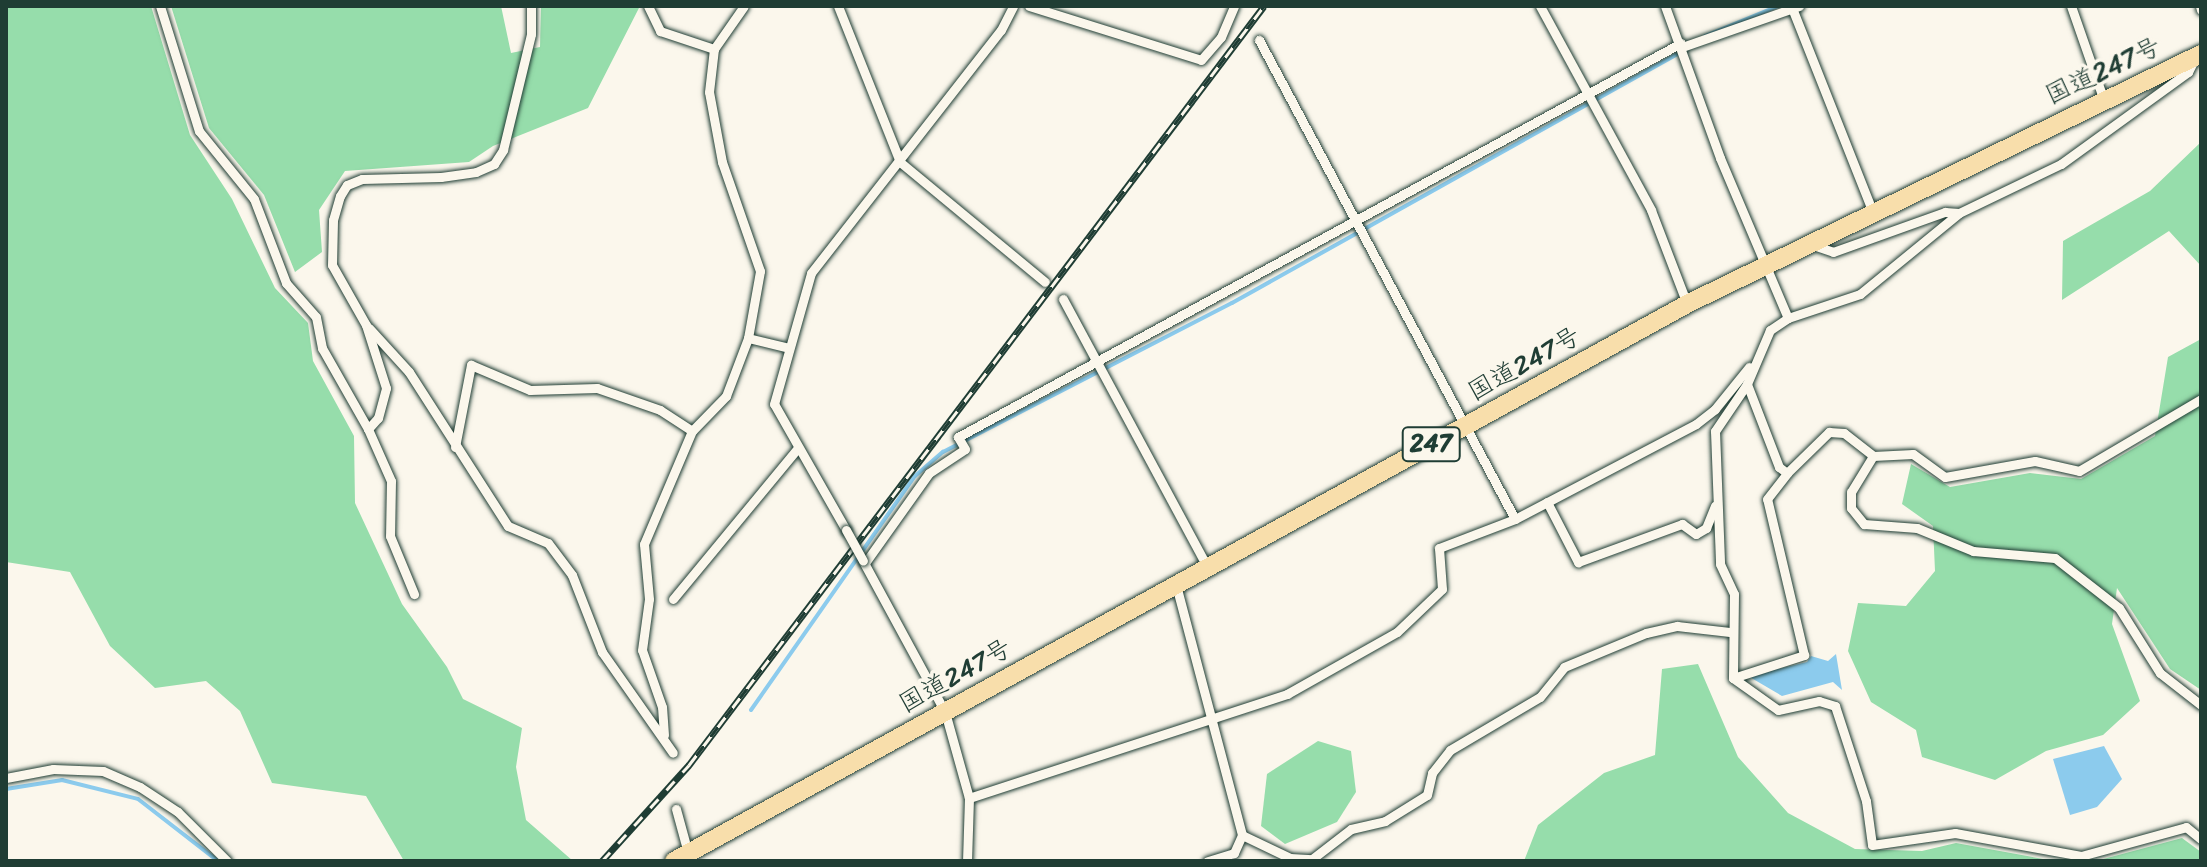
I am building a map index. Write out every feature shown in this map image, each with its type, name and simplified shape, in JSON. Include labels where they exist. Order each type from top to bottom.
[{"type":"highway","name":"国道247号","points":[[681,857],[1176,581],[1687,304],[2103,98],[2198,56]]},
{"type":"street","points":[[160,6],[199,131],[254,199],[286,283],[316,317],[322,348],[368,429],[391,481],[390,536],[414,594]]},
{"type":"street","points":[[368,429],[378,418],[386,388],[366,325],[332,265],[333,220],[340,196],[347,185],[362,179],[441,177],[476,172],[494,164],[503,150],[528,48],[531,6]]},
{"type":"street","points":[[648,6],[660,31],[714,49]]},
{"type":"street","points":[[664,735],[662,707],[642,650],[649,599],[644,544],[692,431],[726,396],[748,338],[760,271],[722,162],[709,92],[714,49],[744,6]]},
{"type":"street","points":[[838,6],[900,162],[1045,282]]},
{"type":"street","points":[[967,861],[969,798],[945,712],[774,404],[811,273],[900,162],[1013,6]]},
{"type":"street","points":[[1029,6],[1201,60],[1221,37],[1234,6]]},
{"type":"street","points":[[1540,6],[1651,210],[1687,304]]},
{"type":"street","points":[[1665,6],[1720,158],[1788,318]]},
{"type":"street","points":[[2071,6],[2103,98]]},
{"type":"street","points":[[864,562],[929,473],[965,449],[958,437],[1682,46],[1796,7],[1873,213]]},
{"type":"street","points":[[1259,40],[1468,424],[1515,519]]},
{"type":"street","points":[[969,798],[1287,694],[1397,632],[1442,589],[1439,548],[1515,519],[1696,424],[1715,409],[1753,361],[1770,330],[1788,318],[1860,294],[1959,213],[2061,164],[2188,72],[2198,56]]},
{"type":"street","points":[[1811,244],[1833,252],[1945,212],[1959,213]]},
{"type":"street","points":[[1063,299],[1206,565]]},
{"type":"street","points":[[366,325],[409,372],[508,526],[548,543],[572,575],[602,652],[664,735],[673,753]]},
{"type":"street","points":[[748,338],[789,348]]},
{"type":"street","points":[[1733,678],[1730,632],[1734,594],[1720,564],[1715,431],[1747,384],[1753,361]]},
{"type":"street","points":[[455,447],[471,365],[530,390],[597,388],[660,410],[692,431]]},
{"type":"street","points":[[1747,384],[1779,467],[1787,473]]},
{"type":"street","points":[[1733,678],[1804,655],[1767,499],[1787,473],[1829,432],[1844,433],[1873,456],[1913,454],[1945,477],[2035,461],[2079,471],[2201,399]]},
{"type":"street","points":[[673,599],[798,448]]},
{"type":"street","points":[[1873,456],[1851,492],[1851,508],[1864,524],[1917,528],[1973,551],[2055,558],[2119,608],[2160,673],[2201,705]]},
{"type":"street","points":[[1547,502],[1578,562],[1682,524],[1696,534],[1706,528],[1716,503]]},
{"type":"street","points":[[1176,581],[1242,835],[1234,853],[1207,861]]},
{"type":"street","points":[[1242,835],[1290,858],[1312,859],[1351,829],[1385,821],[1427,795],[1432,773],[1450,750],[1540,697],[1564,667],[1646,633],[1677,626],[1730,632]]},
{"type":"street","points":[[1733,678],[1778,710],[1819,701],[1835,706],[1866,801],[1872,845],[1955,833],[2081,856],[2186,827],[2201,839]]},
{"type":"street","points":[[6,778],[53,769],[103,771],[140,787],[178,812],[227,861]]},
{"type":"street","points":[[676,809],[681,857]]},
{"type":"green space","points":[[6,6],[151,6],[190,135],[232,199],[275,288],[308,323],[313,361],[354,436],[355,503],[402,604],[447,667],[463,699],[522,728],[516,767],[526,820],[573,861],[404,861],[366,796],[272,783],[240,711],[206,681],[155,688],[110,646],[70,572],[6,562]]},
{"type":"green space","points":[[171,6],[501,6],[511,53],[540,47],[541,6],[640,6],[588,108],[493,146],[469,162],[345,171],[319,210],[322,252],[295,272],[264,195],[209,128]]},
{"type":"green space","points":[[2201,142],[2201,266],[2169,231],[2062,300],[2063,241],[2150,191]]},
{"type":"green space","points":[[2201,339],[2201,690],[2170,669],[2117,588],[2112,624],[2140,701],[2103,735],[2046,751],[1995,780],[1922,757],[1916,730],[1871,702],[1848,651],[1858,603],[1906,606],[1935,571],[1933,526],[1902,504],[1911,464],[1950,487],[2030,473],[2081,479],[2155,436],[2168,357]]},
{"type":"green space","points":[[1698,664],[1738,757],[1788,813],[1855,849],[1922,851],[1956,843],[2054,861],[1524,861],[1538,825],[1604,773],[1655,755],[1662,669]]},
{"type":"green space","points":[[1318,741],[1351,751],[1356,792],[1337,822],[1285,844],[1261,826],[1267,774]]},
{"type":"green space","points":[[2182,838],[2201,852],[2201,861],[2096,861]]},
{"type":"water","points":[[1836,654],[1842,690],[1833,682],[1782,696],[1748,676],[1807,662],[1811,656],[1828,661]]},
{"type":"water","points":[[2104,746],[2122,779],[2097,807],[2070,815],[2053,759]]},
{"type":"waterway","points":[[1705,36],[1778,6]]},
{"type":"waterway","points":[[751,710],[915,476],[943,452],[1232,303],[1681,52]]},
{"type":"waterway","points":[[6,789],[62,780],[138,799],[218,861]]},
{"type":"railway","points":[[602,861],[689,765],[1264,6]]}]
